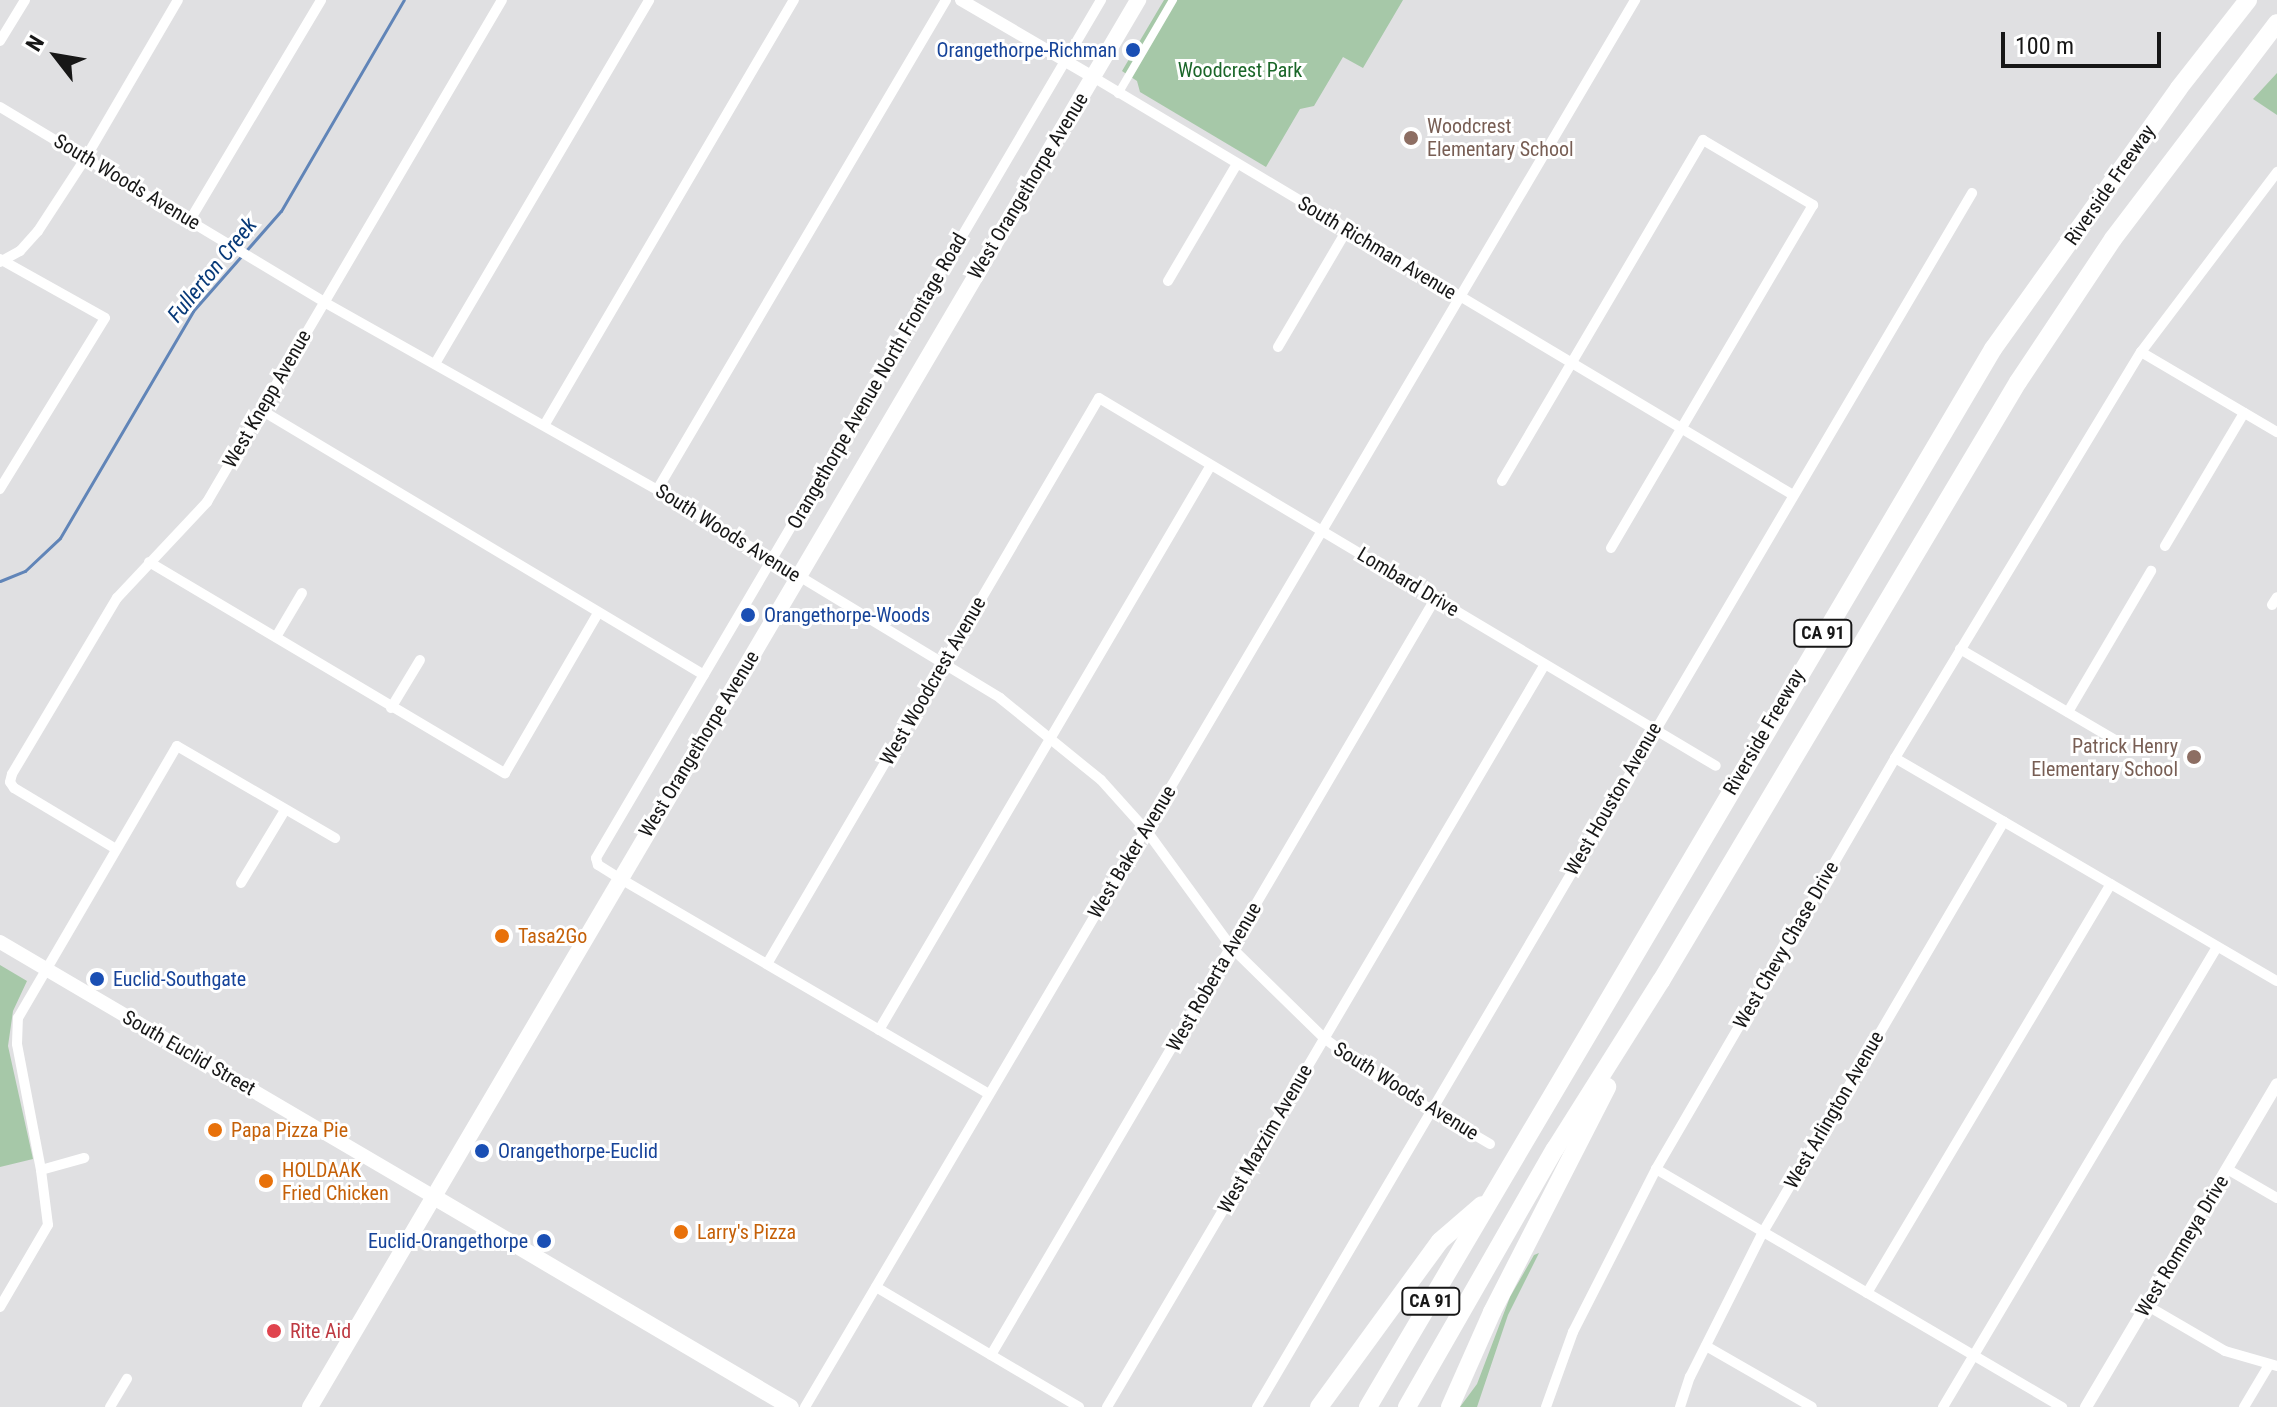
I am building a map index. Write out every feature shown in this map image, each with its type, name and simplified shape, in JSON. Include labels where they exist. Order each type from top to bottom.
[{"type":"highway","points":[[2179,88],[2235,0]]},
{"type":"highway","name":"Riverside Freeway","points":[[1368,1407],[1796,677],[1993,349],[2179,88],[2248,0]]},
{"type":"highway","name":"Riverside Freeway","points":[[1407,1407],[1555,1149],[1661,981],[2018,382],[2113,239],[2271,35],[2277,23]]},
{"type":"highway","points":[[1450,1407],[1492,1312],[1661,981]]},
{"type":"highway","points":[[1319,1407],[1440,1241],[1493,1195]]},
{"type":"main road","name":"West Orangethorpe Avenue","points":[[310,1407],[1138,0]]},
{"type":"main road","name":"South Euclid Street","points":[[0,942],[791,1407]]},
{"type":"street","points":[[0,41],[25,0]]},
{"type":"street","points":[[1,261],[20,251],[38,231],[85,159],[178,0]]},
{"type":"street","points":[[190,220],[321,0]]},
{"type":"street","name":"West Knepp Avenue","points":[[116,849],[10,782],[117,598],[207,502],[502,0]]},
{"type":"street","points":[[436,362],[649,0]]},
{"type":"street","points":[[545,424],[794,0]]},
{"type":"street","points":[[657,490],[946,0]]},
{"type":"street","name":"South Richman Avenue","points":[[961,0],[1793,495]]},
{"type":"street","name":"Orangethorpe Avenue North Frontage Road","points":[[619,878],[598,865],[596,858],[1101,0]]},
{"type":"street","points":[[1118,94],[1173,0]]},
{"type":"street","name":"West Baker Avenue","points":[[805,1407],[1635,0]]},
{"type":"street","name":"South Woods Avenue","points":[[0,107],[324,302],[436,362],[657,490],[1000,698],[1101,780],[1146,830],[1232,948],[1324,1038],[1378,1078],[1490,1144]]},
{"type":"street","points":[[1502,481],[1703,140],[1813,205],[1611,548]]},
{"type":"street","points":[[1168,281],[1237,164]]},
{"type":"street","name":"West Chevy Chase Drive","points":[[1546,1407],[1573,1332],[1656,1169],[1895,758],[2141,352],[2272,187],[2277,172]]},
{"type":"street","name":"West Houston Avenue","points":[[1257,1407],[1972,193]]},
{"type":"street","points":[[1278,347],[1347,230]]},
{"type":"street","points":[[0,489],[105,318],[1,261]]},
{"type":"street","points":[[2141,352],[2277,432]]},
{"type":"street","name":"Lombard Drive","points":[[1099,398],[1716,766]]},
{"type":"street","name":"West Woodcrest Avenue","points":[[767,964],[1099,398]]},
{"type":"street","points":[[261,410],[704,675]]},
{"type":"street","points":[[2165,546],[2244,413]]},
{"type":"street","points":[[879,1030],[1211,465]]},
{"type":"street","points":[[149,562],[505,773],[598,613]]},
{"type":"street","points":[[2068,712],[2151,571]]},
{"type":"street","points":[[276,637],[302,593]]},
{"type":"street","name":"West Roberta Avenue","points":[[991,1355],[1435,599]]},
{"type":"street","points":[[1960,649],[2115,740]]},
{"type":"street","points":[[391,708],[420,660]]},
{"type":"street","name":"West Maxzim Avenue","points":[[1107,1407],[1545,664]]},
{"type":"street","points":[[0,1307],[48,1225],[17,1044],[18,1018],[177,746],[335,838]]},
{"type":"street","points":[[1895,758],[2277,981]]},
{"type":"street","points":[[241,883],[285,810]]},
{"type":"street","name":"West Arlington Avenue","points":[[1680,1407],[1706,1346],[1763,1232],[2004,821]]},
{"type":"street","points":[[619,878],[989,1094]]},
{"type":"street","points":[[1867,1293],[2111,884]]},
{"type":"street","points":[[1943,1407],[2217,947]]},
{"type":"street","name":"West Romneya Drive","points":[[2086,1407],[2277,1084]]},
{"type":"street","points":[[41,1170],[84,1158]]},
{"type":"street","points":[[1656,1169],[2062,1407]]},
{"type":"street","points":[[2227,1169],[2277,1198]]},
{"type":"street","points":[[876,1287],[1079,1407]]},
{"type":"street","points":[[2146,1305],[2225,1351],[2273,1366],[2244,1407]]},
{"type":"street","points":[[1706,1346],[1812,1407]]},
{"type":"street","points":[[110,1407],[127,1379]]},
{"type":"green space","name":"Woodcrest Park","points":[[1164,0],[1403,0],[1363,68],[1343,57],[1314,106],[1300,109],[1266,167],[1140,92],[1137,81],[1122,71]]},
{"type":"green space","points":[[2277,73],[2277,115],[2253,99]]},
{"type":"green space","points":[[0,965],[27,981],[13,1011],[8,1046],[33,1159],[0,1167]]},
{"type":"green space","points":[[1539,1253],[1508,1315],[1477,1407],[1460,1407],[1477,1384],[1510,1297],[1534,1255]]},
{"type":"waterway","name":"Fullerton Creek","points":[[0,581],[25,571],[60,538],[193,311],[281,211],[404,0]]},
{"type":"place","name":"Orangethorpe-Richman","points":[[1133,50]]},
{"type":"place","name":"Woodcrest Elementary School","points":[[1411,138]]},
{"type":"place","name":"Orangethorpe-Woods","points":[[748,615]]},
{"type":"place","name":"Patrick Henry Elementary School","points":[[2194,757]]},
{"type":"place","name":"Tasa2Go","points":[[502,936]]},
{"type":"place","name":"Euclid-Southgate","points":[[97,979]]},
{"type":"place","name":"Papa Pizza Pie","points":[[215,1130]]},
{"type":"place","name":"Orangethorpe-Euclid","points":[[482,1151]]},
{"type":"place","name":"HOLDAAK Fried Chicken","points":[[266,1181]]},
{"type":"place","name":"Larry's Pizza","points":[[681,1232]]},
{"type":"place","name":"Euclid-Orangethorpe","points":[[544,1241]]},
{"type":"place","name":"Rite Aid","points":[[274,1331]]}]
